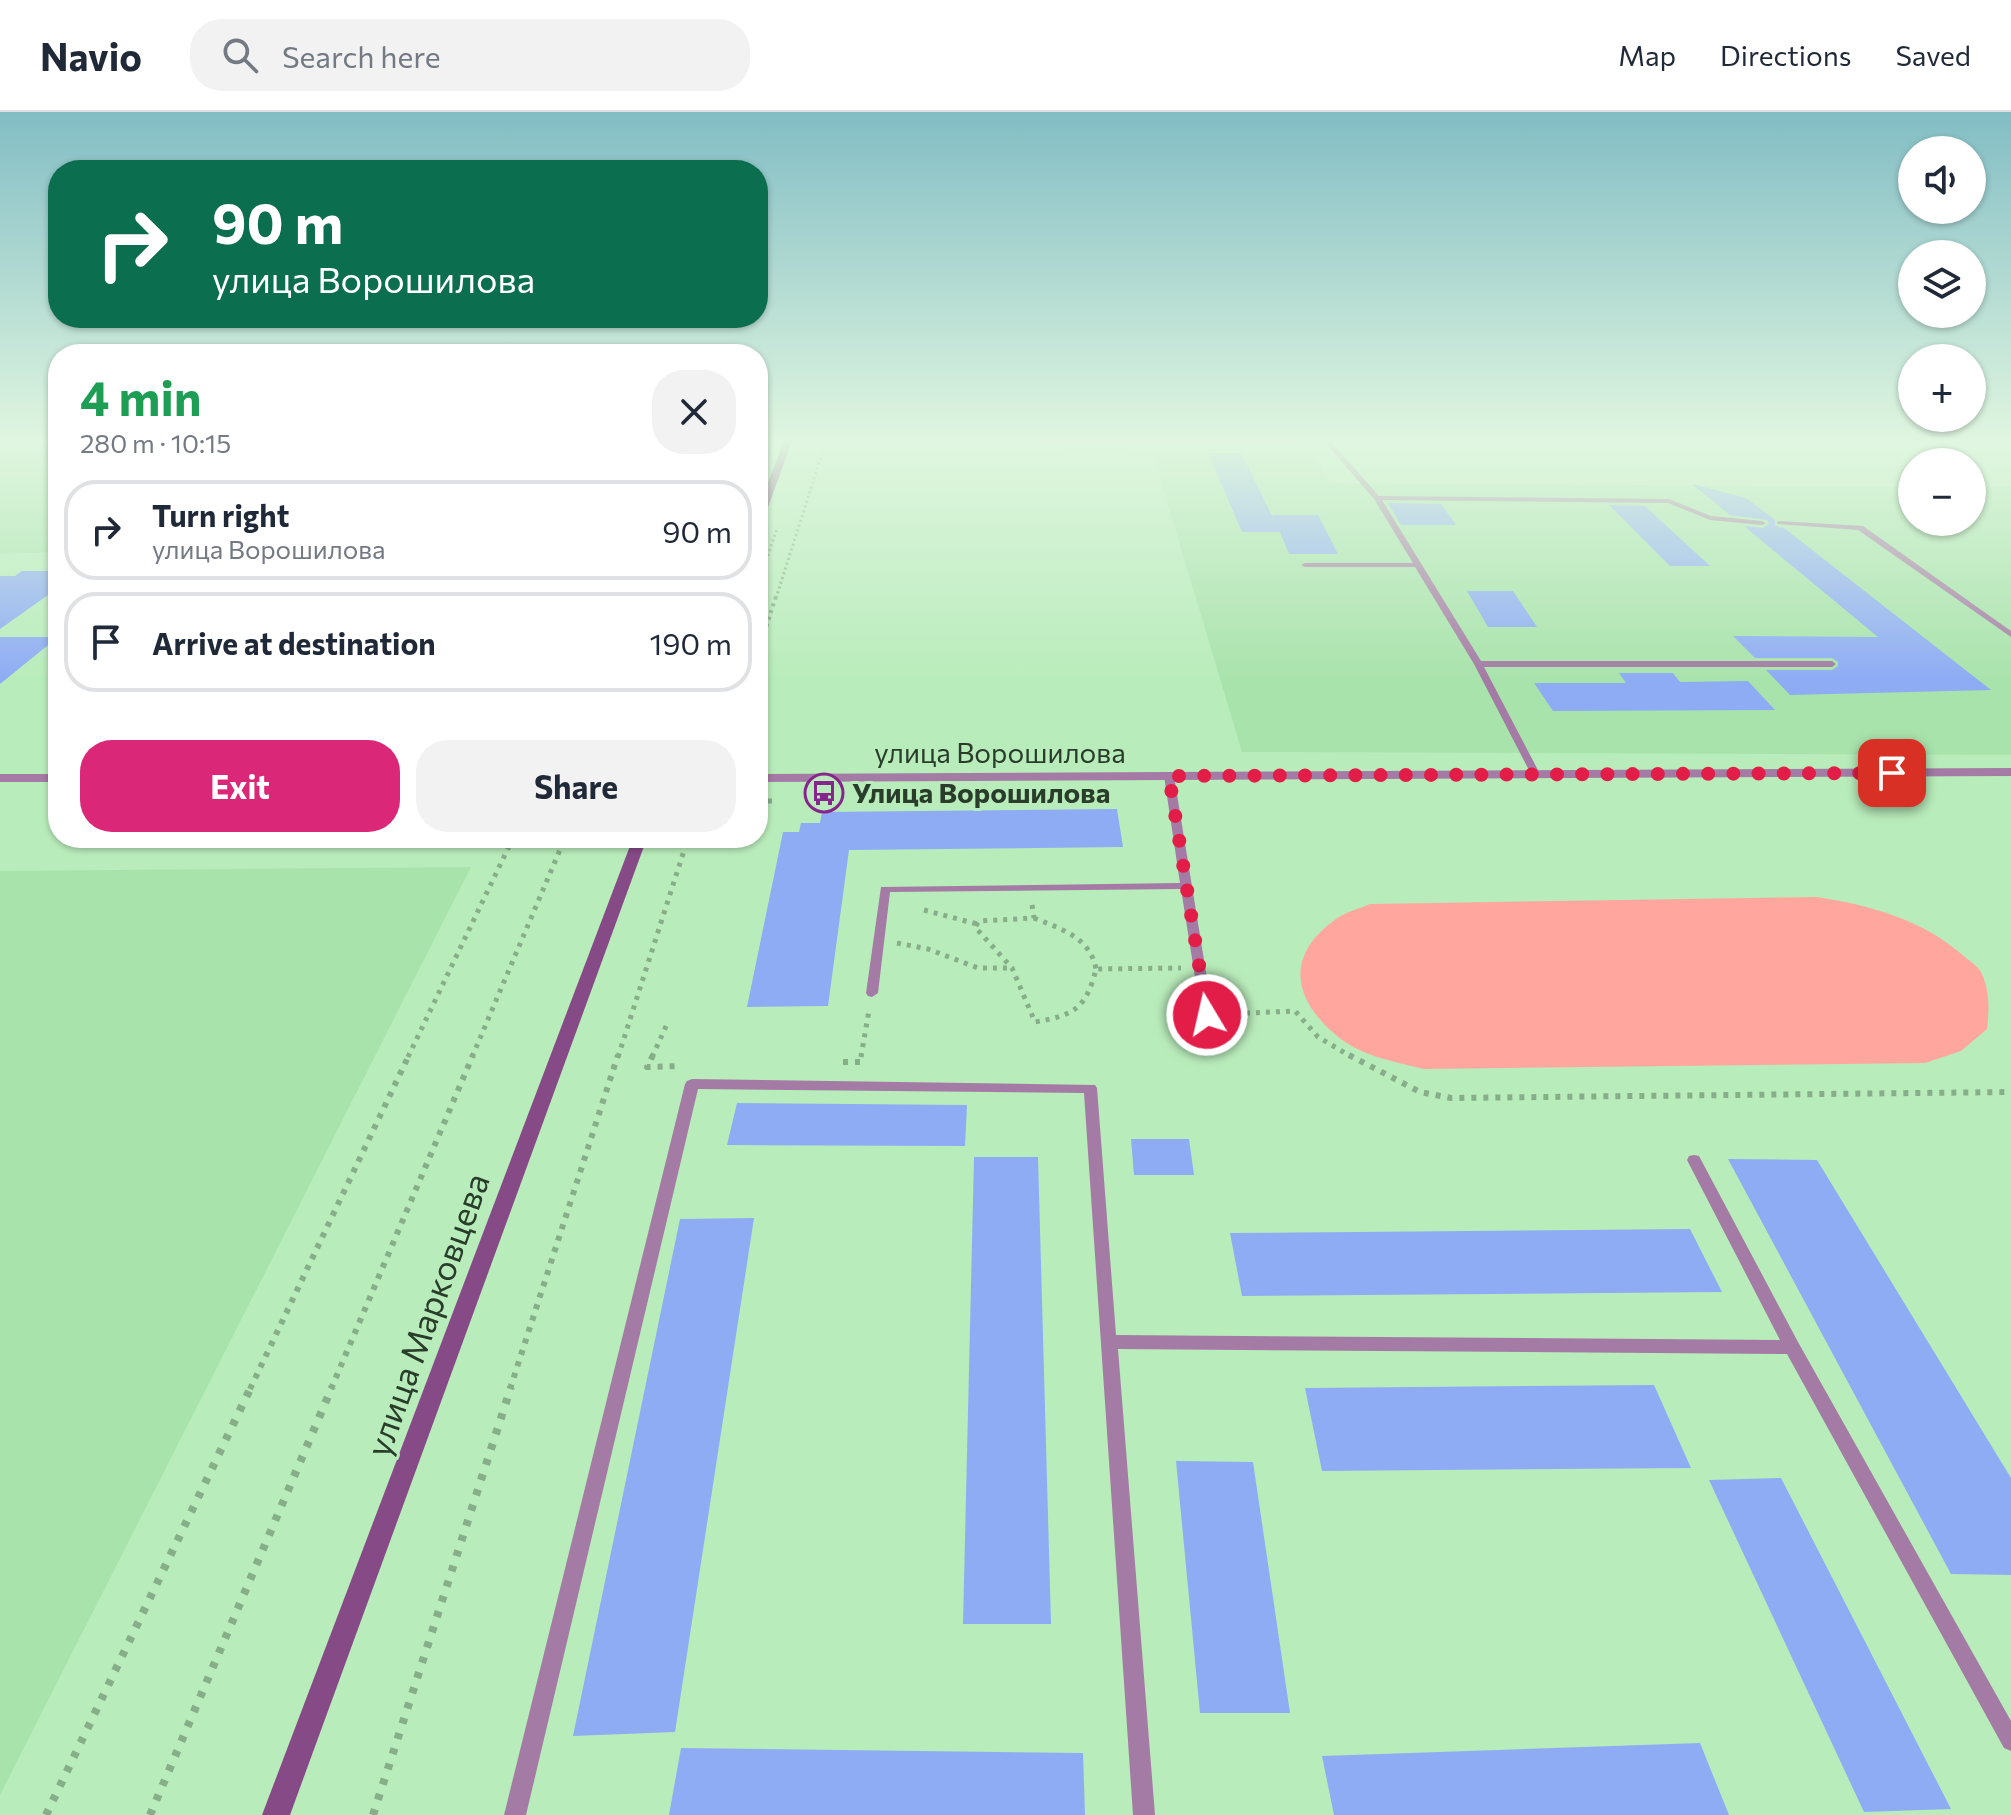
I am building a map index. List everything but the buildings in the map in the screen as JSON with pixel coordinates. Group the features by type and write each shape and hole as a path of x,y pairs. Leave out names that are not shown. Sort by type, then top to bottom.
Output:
{"main road":[{"name":"улица Марковцева","path":"276,1815 636,848"}],"street":[{"name":"улица Ворошилова","path":"768,778 2011,772"},
{"path":"0,778 48,778"}],"lane":[{"path":"1391,520 1478,664 1535,774"},
{"path":"1736,520 1762,523"},
{"path":"1779,523 1860,528 2011,635"},
{"path":"1305,565 1419,565"},
{"path":"1478,664 1832,664"},
{"path":"1169,776 1207,1015"},
{"path":"872,993 885,889 1187,886"},
{"path":"515,1815 692,1084 1090,1088 1144,1815"},
{"path":"1694,1160 1792,1347 2011,1741"},
{"path":"1109,1342 1792,1347"}],"path":[{"path":"768,622 801,520"},
{"path":"46,1815 508,848"},
{"path":"150,1815 561,848"},
{"path":"373,1815 685,848"},
{"path":"1030,888 1034,918"},
{"path":"882,907 927,910 977,924 1034,918 1077,936 1095,956 1096,969 1090,997 1069,1016 1035,1022 1012,968 975,927 977,924"},
{"path":"878,939 928,949 978,968 1012,968"},
{"path":"1096,969 1199,968"},
{"path":"830,1063 860,1062 872,993"},
{"path":"1207,1015 1295,1011 1318,1037 1360,1061 1420,1092 1451,1098 2011,1092"},
{"path":"668,1022 647,1067 693,1066"}],"shaded area":[{"path":"0,520 48,520 48,552 0,554"},
{"path":"1173,520 1898,520 1898,536 1986,536 1986,520 2011,520 2011,755 1242,752"},
{"path":"471,867 0,1795 0,871"},
{"path":"1817,897 1896,916 1949,944 1982,974 1988,1001 1987,1029 1961,1051 1925,1063 1424,1069 1379,1057 1346,1043 1322,1022 1311,1007 1300,977 1308,947 1320,933 1348,912 1370,904"}],"place":[{"name":"Улица Ворошилова","path":"824,793"}],"route":[{"path":"1207,1015 1169,776 1892,773"}]}
